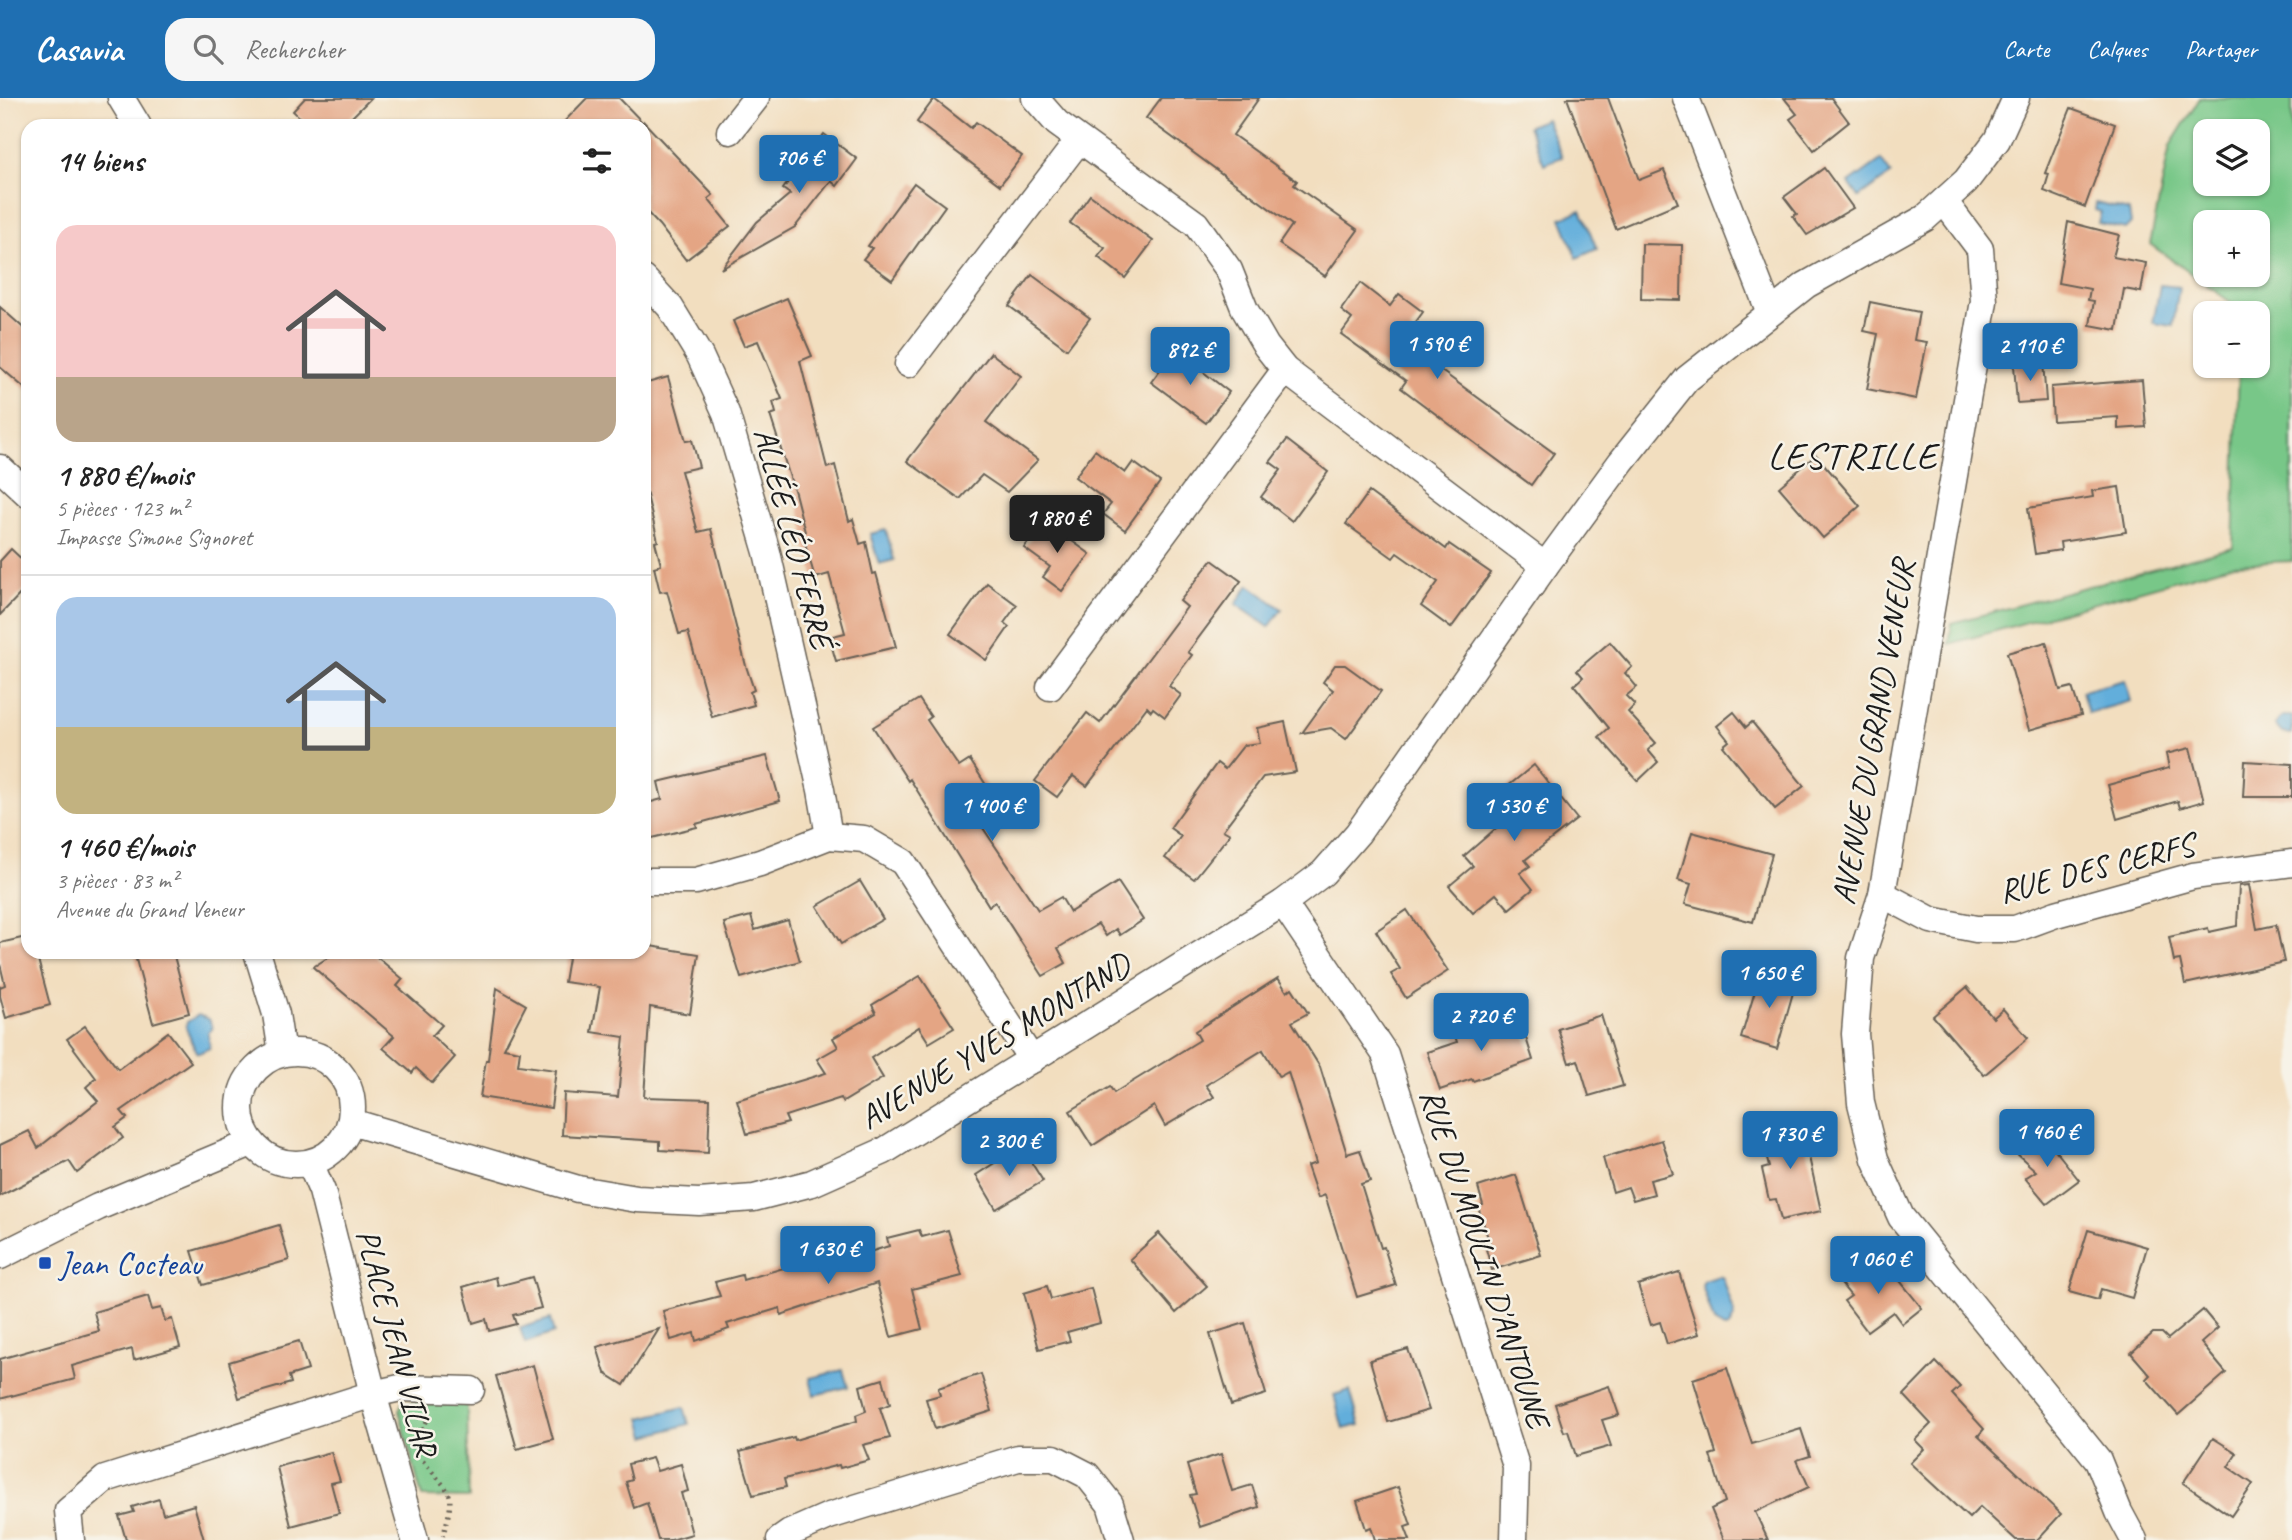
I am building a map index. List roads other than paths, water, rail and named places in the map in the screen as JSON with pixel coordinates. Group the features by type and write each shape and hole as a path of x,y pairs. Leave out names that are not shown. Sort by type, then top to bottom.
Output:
{"street":[{"path":"121,98 134,119"},
{"path":"730,131 756,98"},
{"path":"1035,98 1056,123 1196,224 1229,270 1245,310 1266,346 1285,370 1545,566"},
{"path":"1686,98 1770,313"},
{"name":"AVENUE YVES MONTAND","path":"351,1122 578,1189 650,1200 699,1202 754,1198 812,1183 884,1151 1032,1060 1283,903 1323,873 1358,834 1545,566 1621,462 1687,379 1806,285 1925,218 1966,181 1997,140 2016,98"},
{"path":"908,364 1079,140"},
{"name":"AVENUE DU GRAND VENEUR","path":"1944,201 1980,249 1984,301 1882,894 1861,958 1855,1034 1861,1103 1875,1159 1901,1217 2098,1460 2119,1512 2134,1540"},
{"name":"ALLÉE LÉO FERRÉ","path":"651,287 676,316 700,356 726,413 767,552 829,836"},
{"path":"1050,687 1285,370"},
{"path":"0,468 21,488"},
{"path":"651,881 696,881 760,863 829,836 864,839 903,862 1032,1060"},
{"name":"RUE DES CERFS","path":"1882,894 1931,920 1976,929 2015,929 2056,914 2193,876 2292,863"},
{"name":"RUE DU MOULIN D'ANTOUNE","path":"1283,903 1385,1054 1516,1466 1514,1540"},
{"path":"259,959 275,1014 282,1053"},
{"path":"301,1051 320,1056 336,1068 347,1084 352,1103 351,1122 336,1148 324,1157 310,1163 294,1165 278,1162 262,1154 251,1143 242,1126 239,1108 242,1090 251,1073 265,1061 282,1053 301,1051"},
{"path":"0,1256 105,1204 251,1143"},
{"name":"PLACE JEAN VILAR","path":"310,1163 322,1191 373,1394 415,1540"},
{"path":"71,1540 68,1511 105,1479 373,1394 400,1388 471,1390"},
{"path":"780,1540 829,1516 1018,1458 1054,1458 1087,1475 1110,1504 1121,1540"}],"water":[{"path":"1546,119 1562,157 1544,164 1528,126"},
{"path":"1881,160 1891,174 1859,197 1849,183"},
{"path":"2096,203 2129,211 2131,223 2125,229 2098,223 2101,212 2095,210"},
{"path":"1581,210 1597,249 1577,258 1561,218"},
{"path":"2160,285 2179,287 2173,326 2153,323"},
{"path":"886,530 894,560 879,564 870,534"},
{"path":"1249,585 1282,609 1269,627 1236,604"},
{"path":"2125,680 2131,701 2088,713 2082,691"},
{"path":"2282,716 2292,716 2292,734 2282,733 2275,725"},
{"path":"198,1015 209,1019 213,1028 208,1033 210,1048 199,1053 196,1052 186,1028 187,1022"},
{"path":"1719,1276 1723,1278 1735,1315 1729,1327 1724,1328 1714,1322 1702,1285 1704,1281"},
{"path":"550,1319 554,1333 525,1343 520,1328"},
{"path":"843,1370 848,1387 814,1395 810,1378"},
{"path":"1350,1390 1360,1425 1343,1429 1334,1395"},
{"path":"684,1407 689,1424 646,1436 641,1418"}],"place":[{"name":"Jean Cocteau","path":"45,1263"}],"district":[{"name":"LESTRILLE","path":"1853,455"}]}
